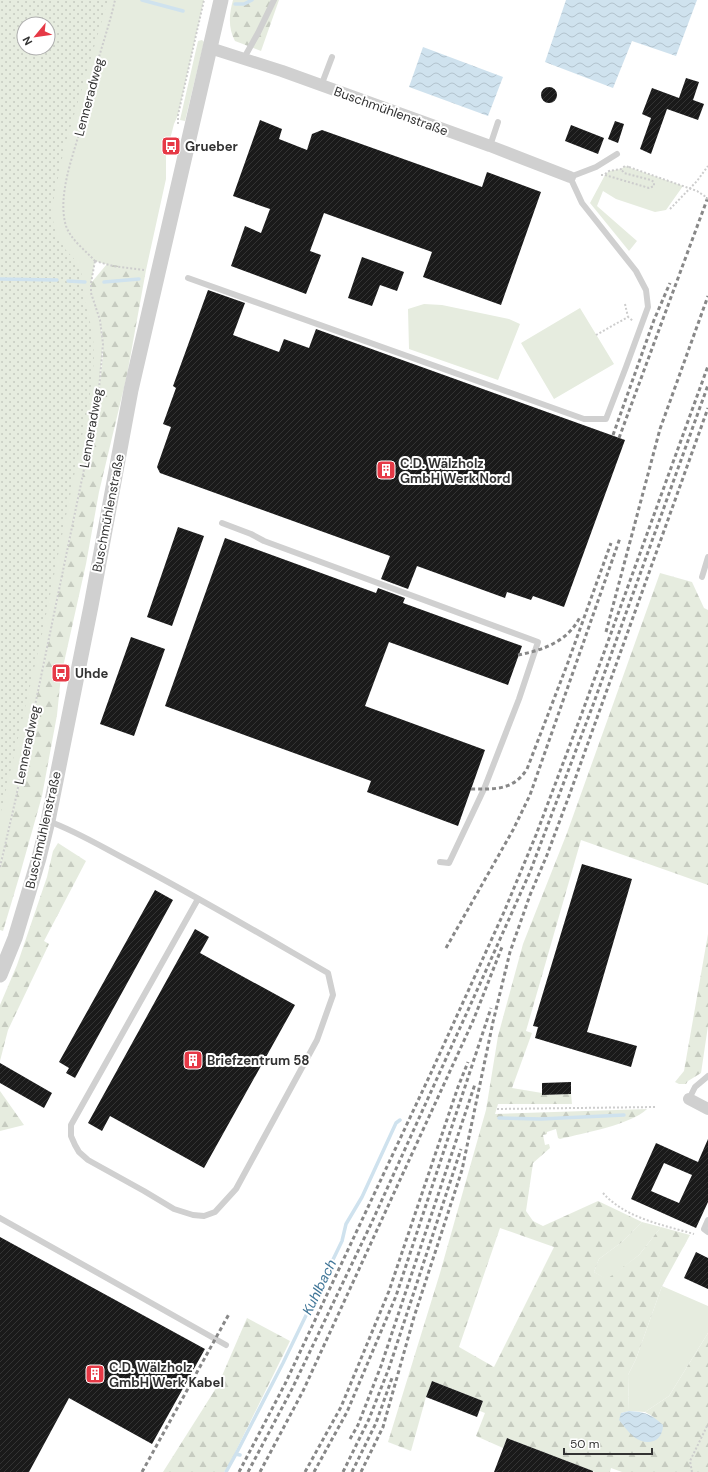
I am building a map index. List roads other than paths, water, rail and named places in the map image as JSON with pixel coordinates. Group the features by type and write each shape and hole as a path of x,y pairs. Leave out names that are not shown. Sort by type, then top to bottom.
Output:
{"street":[{"name":"Buschmühlenstraße","path":"0,975 15,938 39,858 48,821 91,606 131,390 221,0"},
{"name":"Buschmühlenstraße","path":"210,48 244,58 490,146 570,177"},
{"path":"689,1099 708,1109"}],"lane":[{"path":"244,58 258,34 274,0"},
{"path":"321,86 332,57"},
{"path":"490,146 498,122"},
{"path":"188,278 584,419 606,419 648,307 646,290 636,271 582,203 570,177 596,167 617,154"},
{"path":"222,523 251,534 264,541 538,642 519,699 484,789 449,863 440,862"},
{"path":"702,577 708,557"},
{"path":"48,821 67,827 198,899 328,973 333,995 316,1040 236,1189 215,1212 204,1216 193,1215 174,1209 144,1190 88,1160 79,1152 71,1136 71,1125 198,899"},
{"path":"689,1099 696,1087 708,1076"},
{"path":"0,1218 226,1345"},
{"path":"708,1220 704,1230 708,1232"}],"water":[{"path":"566,0 697,0 676,56 632,41 613,88 545,62"},
{"path":"423,47 503,77 488,116 409,87"},
{"path":"629,1411 648,1414 663,1425 662,1431 657,1439 644,1442 634,1437 628,1431 619,1420 621,1413"}],"waterway":[{"path":"142,0 183,11"},
{"path":"235,4 244,4 252,0"},
{"path":"0,279 57,280"},
{"path":"104,282 139,279"},
{"path":"68,281 85,282"},
{"name":"Kuhlbach","path":"499,1118 541,1119 624,1115"},
{"name":"Kuhlbach","path":"236,1454 283,1363 342,1241 346,1224 362,1197 396,1123 400,1120"},
{"path":"226,1472 236,1454 240,1455"}],"railway":[{"path":"619,438 708,197"},
{"path":"613,435 654,320 670,283"},
{"path":"606,632 660,429 708,296"},
{"path":"239,1472 285,1384 430,1075 504,912 536,835 582,713 708,366"},
{"path":"248,1472 292,1389 371,1224 530,872 593,705 708,385"},
{"path":"361,1472 383,1427 414,1317 462,1170 493,1022 510,952 530,895 569,796 708,408"},
{"path":"446,948 513,830 530,795 620,538"},
{"path":"471,789 487,789 509,785 522,776 527,769 567,665 611,543"},
{"path":"518,655 537,650 554,643 569,632 580,617"},
{"path":"260,1472 303,1391 473,1021 502,947"},
{"path":"314,1472 347,1412 396,1296 491,1008"},
{"path":"305,1472 341,1407 389,1291 458,1087 468,1062"},
{"path":"350,1439 358,1425 381,1366 475,1084"},
{"path":"343,1472 369,1419 389,1368 461,1149"},
{"path":"142,1472 229,1314"},
{"path":"352,1472 376,1423 392,1378"}],"place":[{"name":"Grueber","path":"171,146"},
{"name":"C.D. Wälzholz GmbH Werk Nord","path":"386,470"},
{"name":"Uhde","path":"61,673"},
{"name":"Briefzentrum 58","path":"193,1060"},
{"name":"C.D. Wälzholz GmbH Werk Kabel","path":"95,1374"}]}
